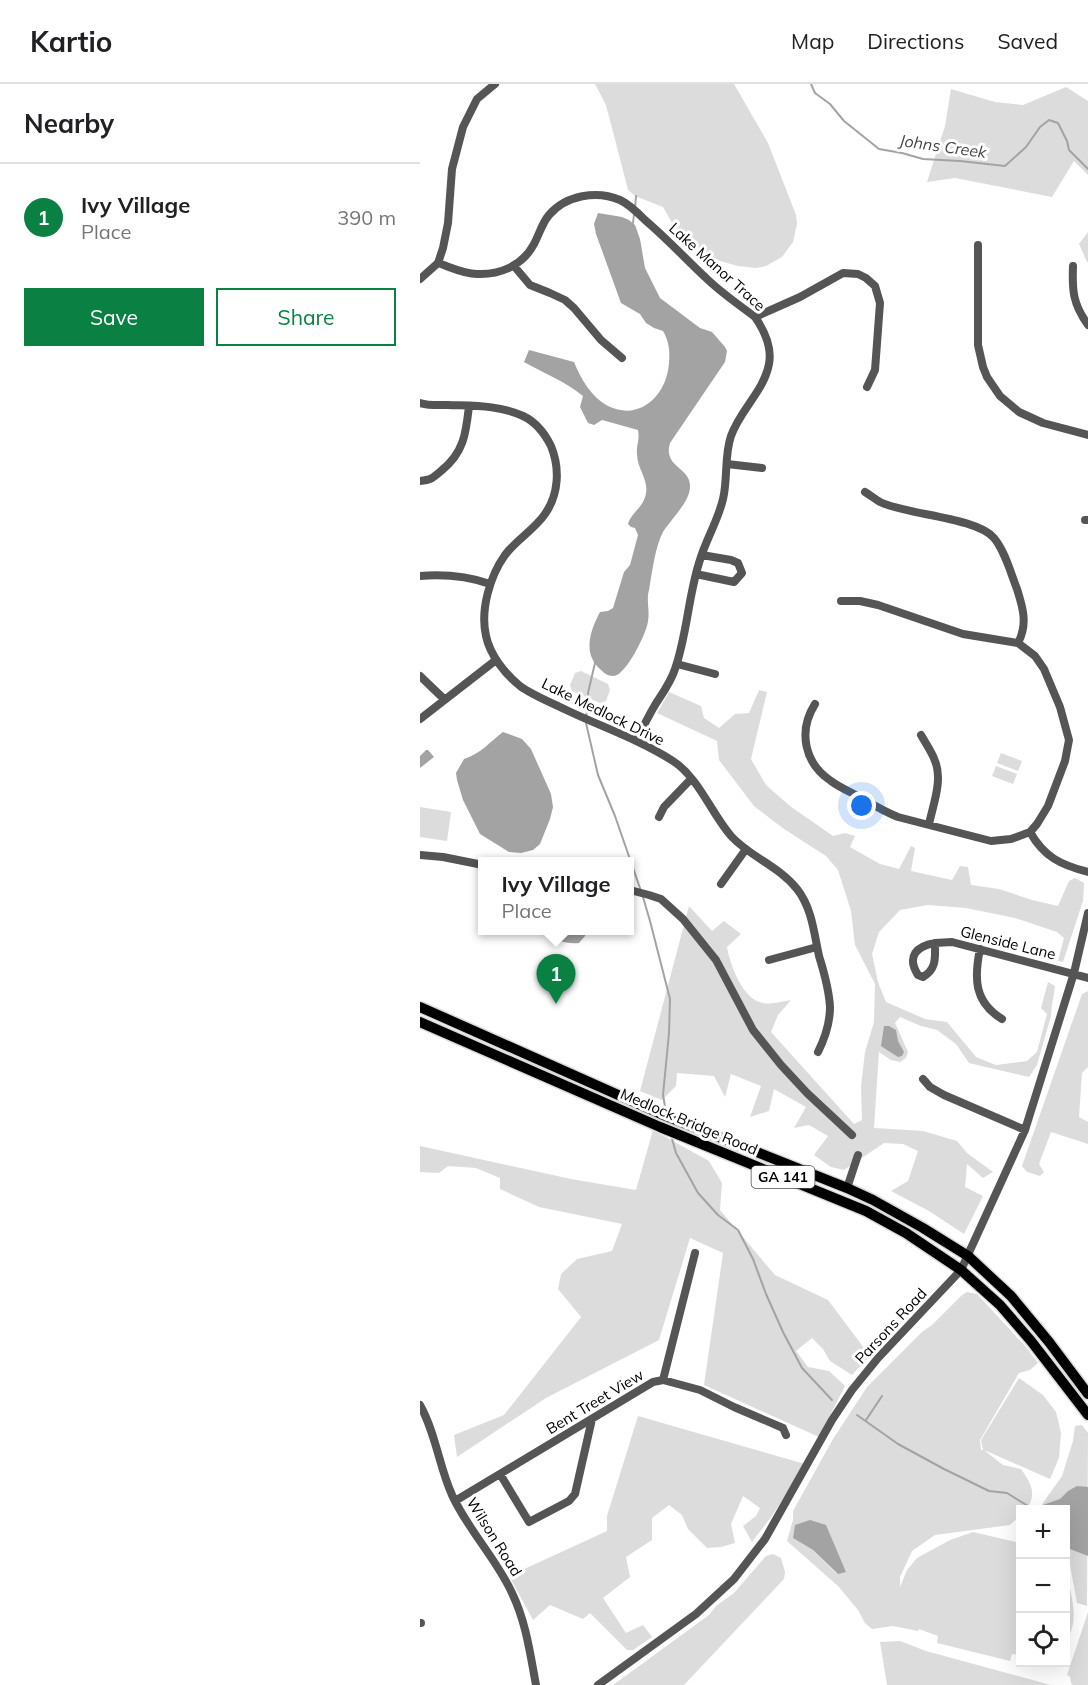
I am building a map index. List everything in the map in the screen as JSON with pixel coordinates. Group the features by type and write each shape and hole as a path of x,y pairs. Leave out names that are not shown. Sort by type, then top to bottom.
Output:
{"highway":[{"name":"Medlock Bridge Road","path":"420,1007 661,1114 847,1188 923,1228 968,1256 1011,1296 1088,1394"},
{"name":"Medlock Bridge Road","path":"420,1022 660,1127 866,1211 906,1233 961,1270 1000,1305 1088,1415"}],"street":[{"path":"420,279 438,263 443,248 448,223 452,169 463,127 477,99 495,84"},
{"name":"Lake Manor Trace","path":"514,266 528,254 548,216 556,208 571,199 588,195 606,195 623,201 672,244 706,279 755,317 765,336 770,361 765,379 731,436 723,500 696,574 674,674 636,741"},
{"path":"978,245 978,345 987,377 1001,397 1019,412 1043,423 1088,435"},
{"path":"438,263 476,274 491,273 514,266 530,285 564,300 574,308 601,340 622,358"},
{"path":"1074,266 1072,288 1076,306 1088,325"},
{"path":"755,317 800,297 843,273 858,274 866,278 874,286 880,303 875,370 867,387"},
{"name":"Lake Medlock Drive","path":"420,403 493,407 525,417 544,433 557,466 553,496 545,514 516,541 505,555 490,584 485,612 486,638 496,660 521,686 586,720 636,741 685,770 729,834 784,876 797,889 806,903 828,991 830,1008 826,1036 818,1052"},
{"path":"420,481 430,480 451,463 463,444 469,405"},
{"path":"727,464 762,468"},
{"path":"864,492 881,502 973,526 994,538 1007,564 1022,604 1025,619 1022,636 1018,643"},
{"path":"696,574 734,582 742,573 738,563 702,555"},
{"path":"420,576 450,575 490,584"},
{"path":"815,704 807,719 805,737 809,755 819,771 831,781 883,811 898,817 991,841 1011,839 1030,832 1048,806 1065,761 1069,740 1060,707 1044,669 1035,656 1018,643 963,634 869,603 840,601"},
{"path":"420,719 496,660"},
{"path":"677,664 714,674"},
{"path":"420,676 444,699"},
{"path":"921,735 936,762 938,773 929,824"},
{"path":"659,818 664,807 691,779"},
{"path":"1030,832 1038,847 1049,856 1069,867 1088,872"},
{"path":"721,884 746,849"},
{"path":"420,855 478,864"},
{"path":"634,891 661,899 683,919 716,960 760,1039 807,1093 852,1135"},
{"name":"Parsons Road","path":"598,1685 696,1614 734,1579 765,1539 832,1420 855,1385 961,1270 1025,1130 1074,973 1088,913"},
{"name":"Glenside Lane","path":"935,943 952,942 1088,978"},
{"path":"769,960 818,947"},
{"path":"980,949 976,980 980,994 992,1014 1002,1019"},
{"path":"923,1079 930,1087 945,1095 1025,1130"},
{"path":"847,1188 858,1155"},
{"path":"663,1380 695,1253"},
{"name":"Bent Treet View","path":"455,1501 653,1382 663,1380 700,1390 783,1428 786,1435"},
{"name":"Wilson Road","path":"420,1405 434,1436 451,1493 512,1592 525,1625 537,1685"},
{"path":"500,1474 529,1522 569,1501 575,1494 592,1419"}],"shaded area":[{"path":"595,84 734,84 768,143 796,215 797,224 793,242 782,257 766,266 756,268 720,261 703,253 688,242 675,228 663,207 635,196 628,190 606,105"},
{"path":"1066,87 1088,101 1088,175 1074,161 1052,197 955,178 927,182 945,126 951,89 995,102 1023,105"},
{"path":"598,213 622,217 635,225 645,268 660,298 700,328 712,332 727,351 725,362 670,443 670,457 689,479 689,491 684,503 663,532 658,545 648,594 649,613 644,635 623,670 613,676 605,673 595,664 591,657 590,642 593,627 600,612 613,608 624,572 630,565 638,535 635,528 628,524 646,493 638,460 638,430 602,420 594,425 588,423 580,407 583,396 524,362 529,350 574,362 583,381 596,398 620,410 641,408 658,394 663,385 669,363 667,339 663,331 646,323 640,314 621,303 596,234 594,224"},
{"path":"1088,232 1088,262 1087,262 1079,244"},
{"path":"581,671 608,684 610,690 606,701 600,703 572,691 570,685 575,673"},
{"path":"759,690 767,692 751,759 766,785 790,806 833,836 845,833 855,836 850,847 880,864 899,869 911,846 915,848 911,871 952,880 960,866 968,867 971,885 999,889 1058,906 1069,881 1075,878 1084,883 1083,901 1063,962 1058,961 1064,938 1057,932 1015,918 966,908 928,905 900,910 879,932 872,954 878,982 886,1002 925,1019 947,1022 976,1057 996,1065 1027,1061 1037,1052 1047,1014 1041,1008 1048,982 1055,986 1051,1016 1037,1065 1029,1077 969,1063 956,1044 937,1030 900,1017 895,1023 908,1052 906,1058 900,1062 891,1060 879,1052 874,1128 923,1131 957,1141 967,1153 993,1172 983,1178 967,1164 965,1187 983,1196 964,1234 929,1211 891,1191 908,1181 918,1151 903,1144 884,1143 844,1170 831,1167 814,1155 828,1136 809,1125 794,1128 806,1107 774,1089 769,1111 750,1117 761,1086 731,1074 725,1097 714,1076 677,1073 676,1086 662,1100 640,1091 689,906 712,931 724,921 741,934 727,947 734,972 749,996 763,1003 791,1000 778,1015 771,1032 854,1124 862,1120 861,1086 865,1052 874,1022 875,984 855,945 851,911 838,870 826,856 754,806 719,760 717,741 657,713 669,692 701,706 704,718 719,728 735,714 749,713"},
{"path":"503,732 522,739 531,749 551,794 553,807 540,844 533,850 521,853 509,852 480,834 463,800 457,780 456,773 464,759 480,751"},
{"path":"426,750 434,757 420,768 420,756"},
{"path":"1001,753 1022,761 1018,771 997,763"},
{"path":"996,766 1017,774 1013,784 992,776"},
{"path":"420,807 451,812 447,841 420,837"},
{"path":"548,935 585,935 579,943 557,940"},
{"path":"1088,991 1088,1067 1082,1073 1079,1117 1088,1122 1088,1144 1051,1132 1039,1164 1044,1172 1040,1176 1027,1172 1022,1166 1082,994"},
{"path":"884,1026 896,1030 898,1041 904,1052 902,1056 898,1057 881,1046"},
{"path":"653,1130 709,1161 722,1183 720,1210 775,1275 828,1300 870,1356 852,1375 830,1361 823,1349 812,1338 796,1351 808,1367 829,1371 845,1386 819,1437 704,1385 723,1253 690,1238 659,1340 546,1398 457,1457 454,1435 504,1415 581,1317 558,1289 561,1274 577,1259 612,1251 622,1224 539,1207 500,1189 500,1178 476,1168 448,1166 439,1173 420,1172 420,1146 571,1179 636,1190"},
{"path":"967,1292 977,1294 1038,1363 1030,1370 1019,1373 980,1440 981,1450 983,1450 981,1440 1019,1378 1043,1395 1056,1412 1061,1433 1059,1458 1050,1479 984,1450 1003,1465 1021,1469 1032,1488 1029,1505 1016,1505 1016,1520 1010,1525 935,1535 912,1551 900,1577 900,1587 907,1570 917,1558 950,1540 973,1532 1016,1542 1016,1654 1012,1654 1010,1661 937,1643 938,1636 919,1629 918,1631 893,1626 872,1629 838,1586 787,1541 793,1511 833,1439 867,1387 922,1332 962,1295","holes":["826,1525 837,1574 813,1550 793,1538"]},
{"path":"638,1416 805,1464 772,1516 752,1542 743,1526 756,1516 760,1508 743,1496 731,1524 735,1543 721,1547 707,1548 688,1529 682,1515 669,1505 652,1518 652,1540 626,1557 630,1577 603,1598 626,1633 643,1625 652,1637 633,1650 627,1650 590,1613 583,1619 550,1605 533,1620 509,1576 607,1531 607,1516"},
{"path":"1082,1425 1088,1433 1087,1606 1077,1603 1070,1565 1070,1505 1042,1505 1062,1476 1073,1441 1075,1426"},
{"path":"1077,1486 1088,1487 1088,1556 1070,1549 1070,1505 1043,1505 1060,1499"},
{"path":"810,1520 826,1525 846,1572 838,1574 813,1550 793,1538 795,1525"},
{"path":"773,1554 781,1558 785,1572 784,1579 684,1685 613,1685 709,1615 716,1606 734,1593 766,1556"},
{"path":"1070,1588 1074,1615 1070,1632"},
{"path":"1088,1612 1088,1685 1071,1683 1067,1675"},
{"path":"900,1641 926,1651 1051,1685 887,1685 880,1642"}],"waterway":[{"name":"Johns Creek","path":"811,84 815,93 830,104 844,121 879,149 923,159 1005,166 1026,147 1040,127 1049,120 1058,123 1069,150 1088,169"},
{"path":"635,209 636,196"},
{"path":"633,223 634,214"},
{"path":"595,663 588,693 586,723 598,775 629,857"},
{"path":"634,871 641,891"},
{"path":"643,897 670,999 663,1095 666,1112"},
{"path":"671,1135 676,1153 698,1193 718,1215 738,1230 753,1259 783,1332 802,1368 832,1400"},
{"path":"866,1420 882,1396"},
{"path":"857,1415 898,1444 944,1469 989,1491 1007,1493 1026,1505"}],"place":[{"name":"Ivy Village","path":"556,1004"}]}
